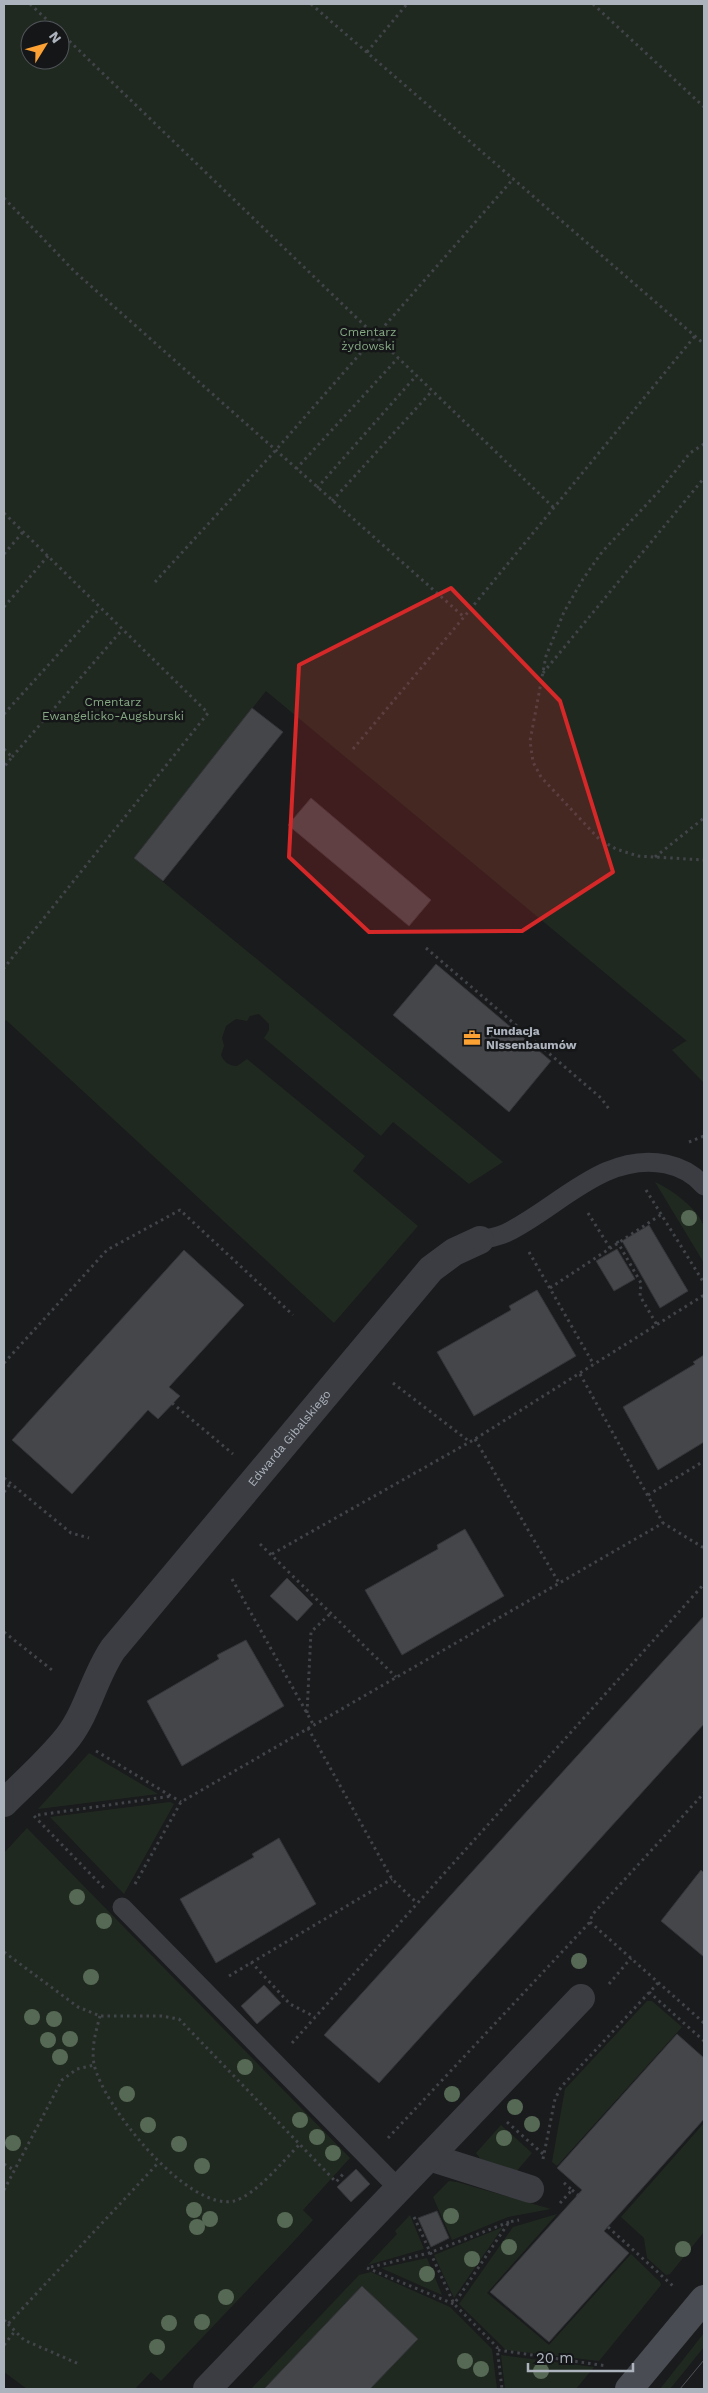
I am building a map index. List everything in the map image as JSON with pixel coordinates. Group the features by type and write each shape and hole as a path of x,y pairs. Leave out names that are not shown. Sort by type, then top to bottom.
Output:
{"main road":[{"path":"629,2389 704,2299"}],"street":[{"name":"Edwarda Gibalskiego","path":"4,1803 68,1737 84,1710 101,1666 113,1649 431,1269 454,1252 480,1240"},
{"path":"207,2389 405,2199 430,2157 581,1998"},
{"path":"430,2157 537,2178"}],"lane":[{"name":"Edwarda Gibalskiego","path":"480,1240 504,1234 522,1225 600,1174 630,1163 649,1160 679,1166 704,1186"},
{"path":"122,1907 367,2155 405,2199"}],"path":[{"path":"30,4 47,20"},
{"path":"311,4 704,344"},
{"path":"367,52 407,4"},
{"path":"593,4 704,107"},
{"path":"70,42 554,508"},
{"path":"155,582 275,451 514,178"},
{"path":"4,198 75,272 464,617"},
{"path":"353,749 695,336"},
{"path":"296,469 398,358"},
{"path":"317,488 416,376"},
{"path":"332,501 432,391"},
{"path":"704,444 690,454 661,489 602,552 588,572 554,632 542,673 530,741 532,762 541,777 599,839 616,849 630,854 704,860"},
{"path":"542,673 704,478"},
{"path":"4,513 208,713 4,968"},
{"path":"4,554 23,532"},
{"path":"4,607 48,556"},
{"path":"4,714 100,608"},
{"path":"4,767 122,630"},
{"path":"4,749 12,757"},
{"path":"655,857 704,818"},
{"path":"426,948 601,1098 609,1109"},
{"path":"643,1185 704,1282"},
{"path":"585,1208 610,1248"},
{"path":"4,1363 107,1250 180,1210 293,1315"},
{"path":"550,1288 662,1214"},
{"path":"617,1242 641,1283 640,1296 657,1325"},
{"path":"526,1247 594,1365"},
{"path":"272,1554 470,1442 704,1295"},
{"path":"580,1374 663,1522 704,1548"},
{"path":"393,1383 470,1442"},
{"path":"172,1403 259,1476"},
{"path":"475,1439 559,1582"},
{"path":"648,1496 704,1461"},
{"path":"4,1478 71,1533 89,1538"},
{"path":"4,1492 10,1484"},
{"path":"31,1812 122,1907 181,1802 663,1522"},
{"path":"260,1544 396,1677"},
{"path":"232,1579 313,1725"},
{"path":"274,2062 704,1584"},
{"path":"307,1714 312,1632 331,1613"},
{"path":"4,1632 52,1670"},
{"path":"308,1728 392,1879 418,1902"},
{"path":"89,1747 181,1802"},
{"path":"4,1952 78,2007 100,2016 161,2016 179,2019 336,2182 355,2160 376,2150 590,1922 592,1915 704,1793"},
{"path":"34,1816 172,1796"},
{"path":"204,1990 392,1879"},
{"path":"590,1922 704,2022"},
{"path":"251,1962 290,2004 314,2017"},
{"path":"537,2178 544,2155 555,2099 561,2088 658,1982"},
{"path":"649,1992 704,2041"},
{"path":"100,2016 94,2038 94,2064 105,2090 126,2125 159,2162 192,2190 213,2201 234,2201 252,2191 300,2144"},
{"path":"4,2190 62,2080 77,2069 94,2064"},
{"path":"500,2115 544,2155"},
{"path":"8,2324 159,2162"},
{"path":"4,2164 14,2170"},
{"path":"556,2180 563,2181 578,2195"},
{"path":"559,2204 572,2190"},
{"path":"405,2199 454,2304 498,2347 502,2389"},
{"path":"363,2268 370,2268 430,2253 509,2222 528,2218"},
{"path":"454,2304 509,2222"},
{"path":"608,2226 673,2286"},
{"path":"370,2268 454,2304"},
{"path":"4,2320 24,2340 79,2364"},
{"path":"4,2345 15,2331"},
{"path":"498,2350 608,2366"}],"highlighted area":[{"path":"451,588 560,701 613,872 522,931 369,932 289,857 299,665"}],"green space":[{"name":"Cmentarz żydowski","path":"4,4 704,4 704,1083 672,1050 686,1041 688,1042 266,691 134,858 503,1162 469,1184 393,1122 381,1136 264,1038 269,1030 269,1024 259,1014 250,1016 247,1021 236,1019 226,1026 222,1038 224,1046 221,1055 225,1062 237,1066 247,1059 365,1156 353,1171 418,1226 334,1323 6,1020 4,1022"},
{"path":"655,1182 684,1200 701,1220 705,1235 704,1263"},
{"path":"89,1753 158,1794 38,1809"},
{"path":"170,1802 174,1804 124,1894 50,1817"},
{"path":"27,1828 350,2158 303,2210 313,2220 295,2240 161,2381 151,2372 135,2389 27,2389 4,2372 4,1853"},
{"path":"647,2001 652,2001 682,2027 557,2166 552,2162 565,2089"},
{"path":"704,2123 704,2232 670,2274 666,2275 647,2258 644,2238 621,2217"},
{"path":"501,2125 532,2153 516,2172 481,2160 476,2153"},
{"path":"449,2181 551,2209 508,2217 452,2240 433,2197"},
{"path":"557,2214 487,2293 549,2345 631,2254 661,2285 599,2361 506,2350 459,2304 513,2227"},
{"path":"410,2215 424,2249 368,2265 397,2234 395,2231"},
{"path":"503,2227 454,2298 434,2255"},
{"path":"427,2258 442,2295 381,2268"},
{"path":"371,2272 450,2307 492,2349 497,2389 370,2389 418,2339 362,2286 264,2389 251,2389 359,2275"},
{"path":"704,2333 704,2347 670,2389 660,2389"},
{"path":"501,2355 594,2367 576,2389 505,2389"}],"building":[{"path":"252,708 283,732 163,881 134,858"},
{"path":"311,798 431,900 409,926 288,825"},
{"name":"Fundacja Nissenbaumów","path":"436,964 551,1061 509,1112 393,1015"},
{"path":"649,1225 688,1291 660,1308 622,1241"},
{"path":"617,1249 635,1279 614,1291 596,1261"},
{"path":"184,1250 244,1305 169,1387 180,1396 158,1419 148,1410 72,1494 12,1440"},
{"path":"537,1290 576,1356 474,1416 437,1352 511,1310 509,1306"},
{"path":"704,1355 704,1442 658,1470 623,1407 695,1364 693,1362"},
{"path":"465,1529 504,1596 402,1655 365,1590 438,1549 437,1545"},
{"path":"287,1578 313,1604 297,1621 270,1596"},
{"path":"704,1616 704,1724 379,2083 324,2035"},
{"path":"246,1640 284,1706 182,1766 147,1701 219,1659 217,1655"},
{"path":"279,1838 316,1904 216,1963 180,1899 254,1857 252,1854"},
{"path":"701,1870 704,1873 704,1957 661,1921"},
{"path":"264,1985 281,2003 257,2024 241,2006"},
{"path":"677,2034 704,2058 704,2119 604,2231 629,2253 549,2342 490,2292 582,2190 557,2168"},
{"path":"356,2169 370,2184 351,2202 337,2187"},
{"path":"437,2211 449,2238 431,2247 418,2218"},
{"path":"362,2286 418,2339 370,2389 264,2389"}],"tram line":[{"path":"680,2389 704,2360"}],"place":[{"name":"Fundacja Nissenbaumów","path":"472,1038"}],"park label":[{"name":"Cmentarz Ewangelicko-Augsburski","path":"113,709"}]}
